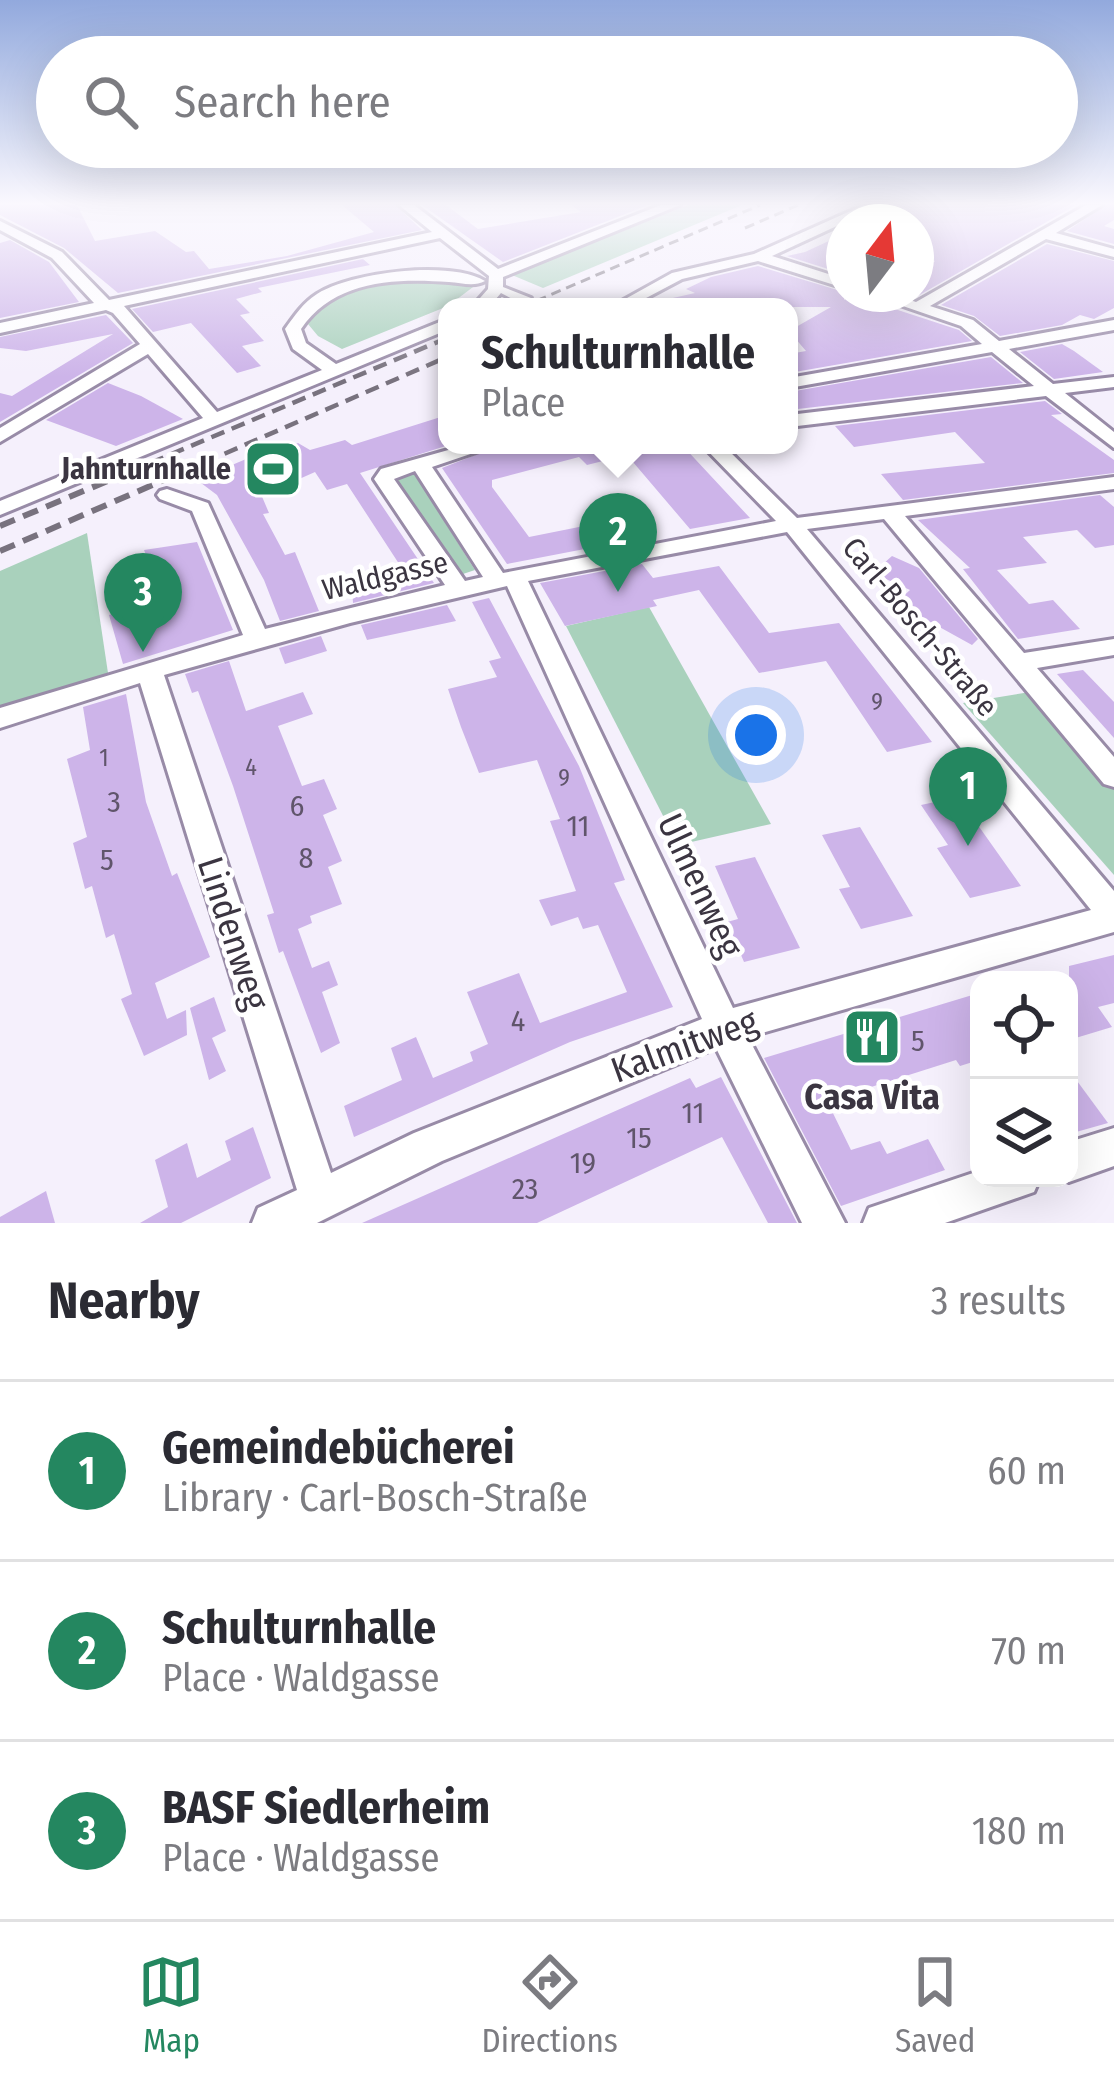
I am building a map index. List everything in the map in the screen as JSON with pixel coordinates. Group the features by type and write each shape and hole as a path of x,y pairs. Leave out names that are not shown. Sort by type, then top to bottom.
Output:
{"street":[{"path":"64,262 149,346 215,421"},
{"path":"0,328 315,262"},
{"path":"479,262 496,275"},
{"path":"496,275 529,262"},
{"path":"635,298 677,276 737,262"},
{"path":"775,262 826,278"},
{"path":"934,298 995,262"},
{"path":"488,298 496,290 496,275"},
{"path":"335,371 299,345 293,329 317,302 387,279 478,281"},
{"path":"507,291 520,298"},
{"path":"933,312 967,323 1114,442"},
{"path":"798,381 1114,325"},
{"path":"0,509 438,328"},
{"path":"0,436 149,346"},
{"path":"798,420 1114,382"},
{"path":"454,454 385,476 458,589"},
{"name":"Carl-Bosch-Straße","path":"721,454 793,526 1114,916"},
{"name":"Ulmenweg","path":"420,463 505,578 824,1223"},
{"name":"Waldgasse","path":"0,718 257,639 505,578 793,526 1114,483"},
{"path":"167,495 201,507 257,639"},
{"path":"891,513 1114,776"},
{"path":"1017,663 1114,647"},
{"name":"Lindenweg","path":"149,670 319,1197"},
{"name":"Kalmitweg","path":"277,1222 319,1197 466,1130 724,1028 1114,916"},
{"path":"1078,1159 1114,1147"},
{"path":"884,1223 993,1187"}],"green space":[{"path":"545,262 605,262 543,288 512,275"},
{"path":"385,283 477,284 459,298 438,298 438,310 342,349 318,336 308,324 331,299"},
{"path":"414,473 475,570 463,574 396,478"},
{"path":"87,533 108,673 0,710 0,571"},
{"path":"649,607 771,824 678,845 566,626"},
{"path":"1030,692 1114,784 1114,875 963,703"}],"building":[{"path":"0,262 49,262 79,302 0,318"},
{"path":"81,262 203,262 209,269 267,262 118,293"},
{"path":"349,262 370,265 258,288 262,292 236,299 250,313 240,315 264,341 242,346 261,366 237,373 191,323 153,332 132,309"},
{"path":"934,262 977,262 934,287"},
{"path":"1016,262 1114,262 1114,308 1094,319 1080,315 1062,325 1000,336 974,316 941,305"},
{"path":"758,266 826,287 826,307 798,307 798,298 673,298 695,293 686,289 711,277"},
{"path":"826,310 904,312 959,330 972,341 798,371 798,352 806,351 798,342 798,326"},
{"path":"106,315 133,343 0,422 0,393 12,396 113,334 26,351 0,348 0,337"},
{"path":"1062,344 1103,372 1054,379 1020,352"},
{"path":"991,357 1023,383 798,409 798,390"},
{"path":"108,383 183,419 116,446 46,420"},
{"path":"1045,401 1062,414 1051,415 1114,460 1114,473 903,500 881,474 985,463 955,432 854,447 835,426"},
{"path":"438,418 438,448 360,473 434,583 353,603 352,588 405,573 347,484 327,490 315,472 297,480 283,476 269,456 298,443 310,450 345,440 352,445"},
{"path":"478,454 690,454 750,518 690,529 627,455 587,465 579,457 492,480 492,487 529,537 589,525 583,514 616,508 621,516 632,514 647,537 507,564 442,468"},
{"path":"246,459 269,513 263,514 285,555 295,552 319,611 280,621 264,580 217,495 197,480"},
{"path":"1100,495 1114,507 1114,545 1095,548 1077,530 1023,537 1047,563 997,570 1029,604 1053,600 1080,629 1018,639 963,569 970,568 918,520"},
{"path":"197,542 233,630 123,664 109,615 164,599 144,550"},
{"path":"892,556 919,568 978,639 972,645 896,603 910,590 873,573"},
{"path":"642,564 653,578 719,566 769,633 839,623 932,742 887,752 826,661 759,673 699,590 653,600 657,606 565,626 540,583"},
{"path":"489,598 579,766 625,880 614,883 673,1007 570,1042 354,1137 344,1106 402,1080 391,1048 416,1037 433,1078 473,1061 470,1052 488,1044 467,992 519,973 540,1023 627,992 598,925 583,929 578,917 551,926 539,900 576,891 550,821 560,819 537,760 479,773 461,727 448,689 497,677 489,661 501,658 472,602"},
{"path":"447,605 456,621 367,640 361,625"},
{"path":"321,636 327,651 285,664 279,648"},
{"path":"229,661 246,711 303,692 313,714 278,726 302,786 324,779 337,809 323,815 342,861 328,867 342,904 310,916 312,923 298,929 312,968 329,961 338,985 322,992 340,1043 321,1053 283,951 279,953 267,915 274,913 233,786 198,691 192,693 185,674"},
{"path":"1083,670 1114,702 1114,738 1057,674"},
{"path":"126,694 146,802 172,876 177,873 210,957 155,983 167,1019 186,1010 187,1035 144,1056 121,999 132,994 114,934 106,938 92,886 85,889 73,843 87,837 67,759 90,750 83,707"},
{"path":"958,797 1021,886 970,898 937,848 948,845 921,805"},
{"path":"860,827 913,916 861,929 839,889 850,887 822,835"},
{"path":"755,857 800,948 744,962 727,922 738,919 715,866"},
{"path":"1114,955 1114,1003 1098,1007 1112,1027 1078,1037 1078,971 1069,971 1069,966"},
{"path":"970,996 970,1063 960,1066 956,1060 827,1101 851,1150 880,1141 887,1154 928,1139 945,1170 841,1206 764,1058"},
{"path":"214,997 226,1031 212,1038 226,1071 209,1080 190,1008"},
{"path":"721,1077 797,1223 768,1223 722,1137 537,1223 362,1223 690,1078 696,1088"},
{"path":"1078,1082 1108,1123 1078,1131"},
{"path":"253,1127 271,1178 181,1223 140,1223 168,1207 155,1160 187,1143 197,1178 231,1160 225,1141"},
{"path":"46,1191 55,1223 0,1223 0,1217"}],"railway":[{"path":"543,298 627,262"},
{"path":"110,480 438,342"},
{"path":"164,480 438,361"},
{"path":"0,526 117,477"},
{"path":"0,551 171,477"}],"place":[{"name":"Jahnturnhalle","path":"273,469"},
{"name":"Schulturnhalle","path":"618,592"},
{"name":"BASF Siedlerheim","path":"143,652"},
{"name":"Gemeindebücherei","path":"968,846"},
{"name":"Casa Vita","path":"872,1037"}]}
